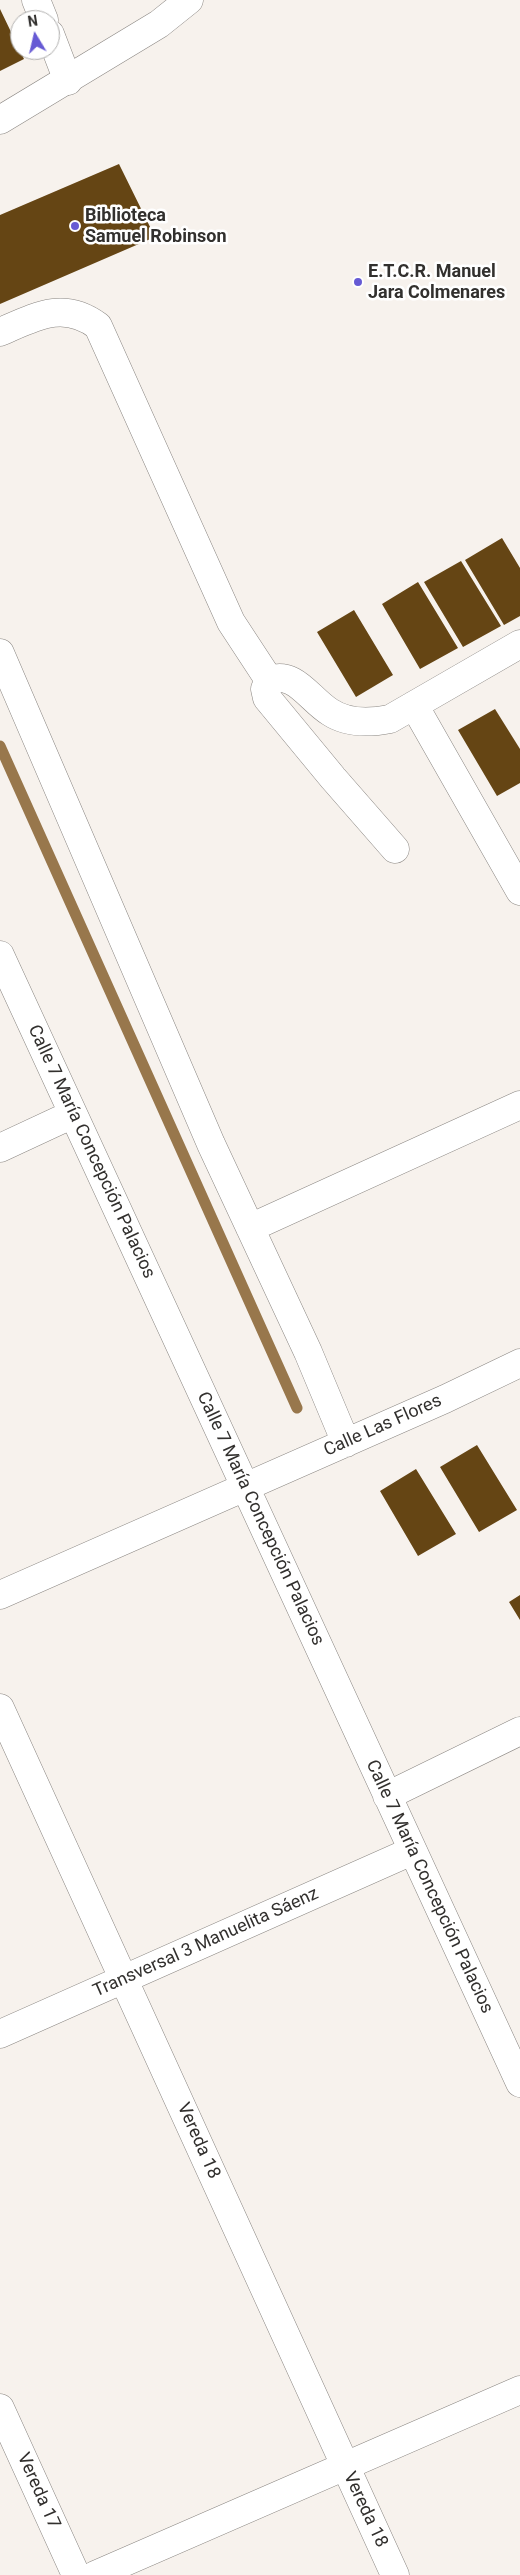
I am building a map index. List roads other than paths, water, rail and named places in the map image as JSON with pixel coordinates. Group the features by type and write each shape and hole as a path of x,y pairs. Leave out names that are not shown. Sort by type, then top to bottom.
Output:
{"street":[{"path":"0,120 68,81 159,24 189,0"},
{"path":"60,60 68,81"},
{"path":"0,332 46,313 68,312 86,316 98,326 231,622 269,680"},
{"path":"395,849 332,778 267,698 265,689 269,680 277,677 288,677 331,713 353,721 369,723 390,719 520,644"},
{"path":"0,652 211,1144 308,1352 346,1443"},
{"path":"414,706 520,891"},
{"name":"Calle 7 María Concepción Palacios","path":"0,956 520,2083"},
{"path":"250,1228 520,1105"},
{"path":"0,1148 73,1114"},
{"name":"Calle Las Flores","path":"0,1595 346,1443 520,1363"},
{"name":"Vereda 18","path":"0,1708 125,1978 395,2575"},
{"path":"387,1796 520,1731"},
{"name":"Transversal 3 Manuelita Sáenz","path":"0,2034 412,1851"},
{"path":"94,2575 520,2390"},
{"name":"Vereda 17","path":"0,2408 76,2575"}],"waterway":[{"path":"0,746 297,1408"}],"place":[{"name":"Biblioteca Samuel Robinson","path":"75,226"},
{"name":"E.T.C.R. Manuel Jara Colmenares","path":"358,282"}]}
